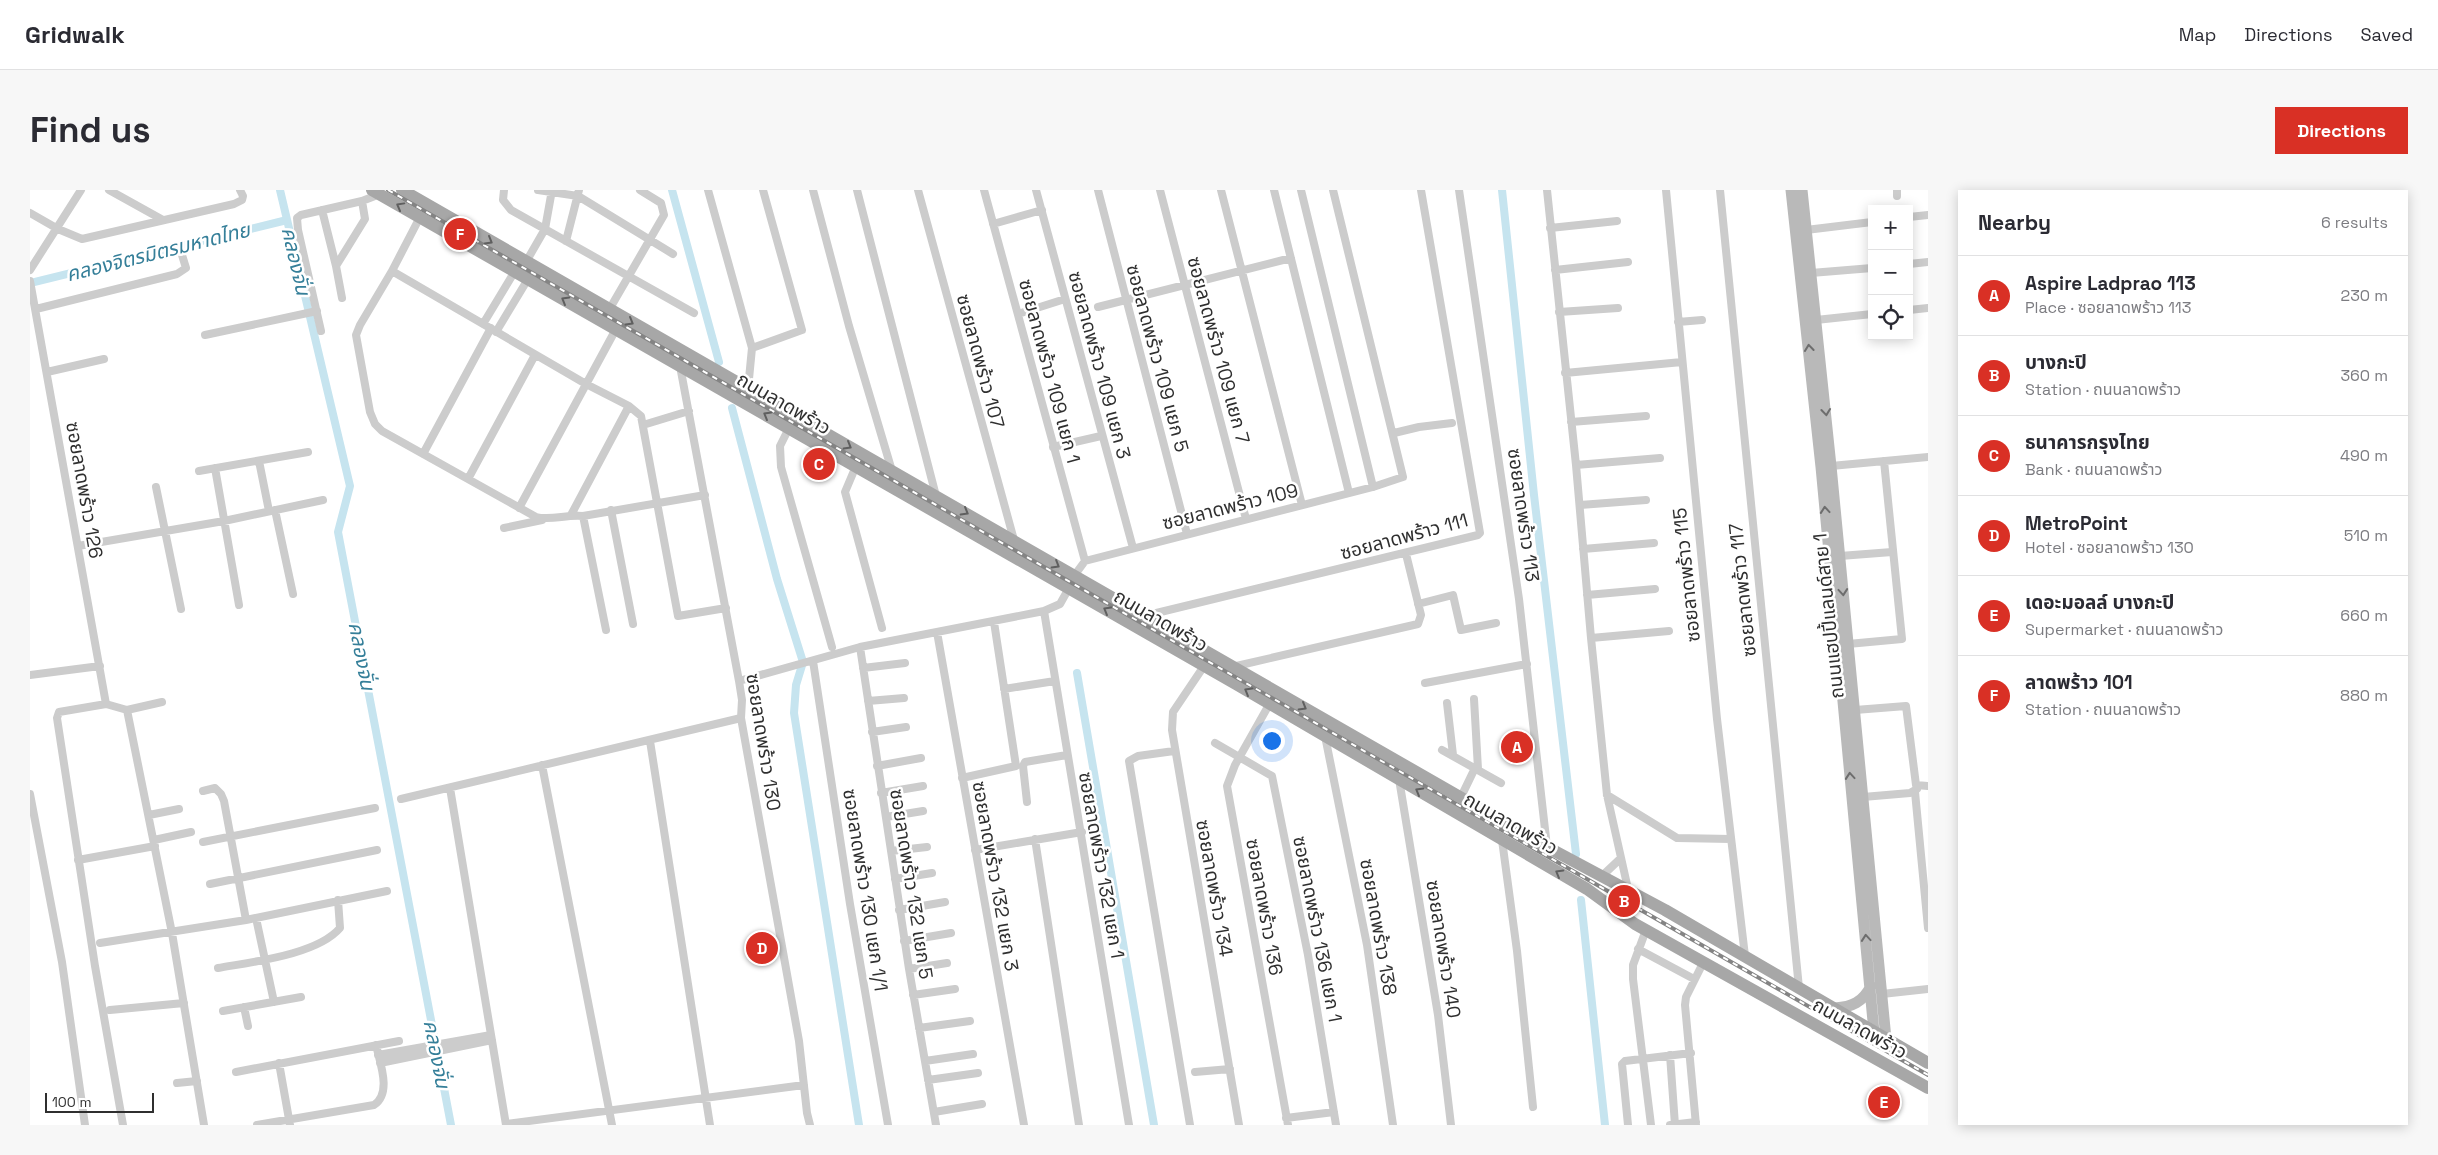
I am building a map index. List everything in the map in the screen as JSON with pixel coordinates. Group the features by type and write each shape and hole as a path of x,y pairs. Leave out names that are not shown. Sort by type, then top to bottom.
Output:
{"main road":[{"name":"ถนนลาดพร้าว","path":"402,190 1461,798 1547,847 1628,889 1928,1063"},
{"name":"ถนนลาดพร้าว","path":"378,191 528,279 1270,703 1587,889 1614,911 1646,930 1703,952 1928,1088"},
{"path":"870,474 877,462"},
{"path":"885,483 892,471"},
{"path":"1560,854 1703,952 1928,1081"},
{"path":"1587,889 1703,952 1928,1069"},
{"path":"1874,1032 1874,1057"},
{"path":"1874,1057 1886,1039"}],"street":[{"path":"30,270 58,229 81,190"},
{"path":"109,190 163,220"},
{"path":"504,190 503,200 511,210 694,313"},
{"path":"538,190 579,193 673,254"},
{"path":"609,310 664,215 661,203 640,190"},
{"path":"708,190 752,348 748,389"},
{"path":"752,348 802,330 763,190"},
{"path":"813,190 848,326 892,471"},
{"path":"856,190 936,496"},
{"name":"ซอยลาดพร้าว 107","path":"918,190 1014,540"},
{"name":"ซอยลาดพร้าว 109 แยก 1","path":"984,190 1085,561"},
{"name":"ซอยลาดพร้าว 109 แยก 3","path":"1036,190 1101,436 1133,548"},
{"name":"ซอยลาดพร้าว 109 แยก 5","path":"1098,190 1187,534"},
{"name":"ซอยลาดพร้าว 109 แยก 7","path":"1160,190 1246,519"},
{"path":"1221,190 1302,505"},
{"path":"1274,190 1349,493"},
{"path":"1301,190 1373,487"},
{"path":"1333,190 1394,433 1419,427 1452,423"},
{"name":"ซอยลาดพร้าว 111","path":"1144,616 1478,535 1481,530 1421,190"},
{"name":"ซอยลาดพร้าว 113","path":"1459,190 1527,664 1547,847"},
{"path":"1547,190 1580,504 1607,795 1628,889"},
{"name":"ซอยลาดพร้าว 115","path":"1666,190 1730,839 1745,956"},
{"name":"ซอยลาดพร้าว 117","path":"1720,190 1799,988"},
{"name":"ถนนแฮปปี้แลนด์สาย 1","path":"1792,190 1826,467 1840,556 1842,644 1855,710 1886,1039"},
{"name":"ถนนแฮปปี้แลนด์สาย 1","path":"1802,190 1816,320 1826,467 1874,1032"},
{"path":"321,331 297,218 302,214 362,201 378,191"},
{"path":"526,262 545,229 552,191"},
{"path":"30,213 82,240 234,204 242,200 243,192"},
{"path":"566,241 579,193"},
{"path":"336,266 365,219 362,201"},
{"path":"322,210 342,298"},
{"path":"993,224 1042,210"},
{"path":"1913,217 1928,215"},
{"path":"420,217 392,271 360,325 356,336 370,412 375,424 423,454 544,520"},
{"path":"1550,228 1617,222"},
{"path":"1806,230 1868,222"},
{"path":"36,309 177,274 186,268 182,256"},
{"path":"1098,307 1291,258"},
{"path":"1555,270 1628,262"},
{"path":"1913,264 1928,262"},
{"path":"1811,273 1868,268"},
{"path":"392,271 535,355 629,406 641,416 678,616 726,608"},
{"path":"423,454 490,328 515,271"},
{"path":"490,328 528,279"},
{"name":"ซอยลาดพร้าว 126","path":"30,283 106,704"},
{"path":"1018,314 1065,299"},
{"path":"1559,312 1618,308"},
{"path":"1913,310 1928,308"},
{"path":"205,334 316,312"},
{"path":"1816,320 1868,314"},
{"path":"1678,322 1702,320"},
{"path":"519,508 616,328"},
{"path":"468,480 535,355"},
{"path":"47,372 104,359"},
{"path":"1565,373 1682,362"},
{"name":"ซอยลาดพร้าว 130","path":"680,365 740,681 741,718 799,1041 810,1125"},
{"path":"570,515 629,406"},
{"path":"643,425 688,411"},
{"path":"1571,422 1646,416"},
{"path":"789,428 780,446 783,475 832,647"},
{"name":"ซอยลาดพร้าว 109","path":"1085,561 1402,479 1403,474 1394,433"},
{"path":"1053,447 1101,436"},
{"path":"199,471 308,452"},
{"path":"1826,467 1928,457"},
{"path":"1576,465 1660,458"},
{"path":"259,460 293,594"},
{"path":"1842,644 1902,639 1884,461"},
{"path":"856,466 845,492 882,628"},
{"path":"215,468 239,605"},
{"path":"156,486 181,609"},
{"path":"504,528 570,515 582,516 705,495"},
{"path":"78,546 224,521 323,500"},
{"path":"1580,504 1646,500"},
{"path":"611,510 633,624"},
{"path":"582,516 606,630"},
{"path":"1583,549 1654,543"},
{"path":"1840,556 1892,552"},
{"path":"1232,667 1418,624 1421,615 1406,554"},
{"path":"1074,576 1085,561"},
{"path":"740,681 860,647 994,622 1044,610 1060,604 1068,588"},
{"path":"1587,595 1655,589"},
{"path":"1418,604 1453,594 1461,630 1496,623"},
{"name":"ซอยลาดพร้าว 132 แยก 1","path":"1044,610 1129,1125"},
{"path":"962,778 1016,766 994,622"},
{"path":"1591,638 1669,631"},
{"name":"ซอยลาดพร้าว 132 แยก 3","path":"937,632 1024,1125"},
{"name":"ซอยลาดพร้าว 132 แยก 5","path":"860,647 899,910 936,1125"},
{"name":"ซอยลาดพร้าว 130 แยก 1/1","path":"811,662 888,1125"},
{"path":"863,668 905,663"},
{"path":"1425,682 1527,664"},
{"path":"30,675 100,666"},
{"name":"ซอยลาดพร้าว 134","path":"1204,666 1173,712 1171,720 1174,751 1239,1125"},
{"path":"1004,689 1055,681"},
{"path":"868,701 904,698"},
{"path":"1461,798 1477,768 1474,699"},
{"path":"123,1125 78,860 57,718 59,712 106,704 127,710 162,702"},
{"name":"ซอยลาดพร้าว 136","path":"1270,703 1240,757 1227,786 1287,1122"},
{"path":"1447,703 1453,756"},
{"path":"1855,710 1906,706 1917,789 1928,928"},
{"path":"127,710 172,933 204,1125"},
{"path":"401,798 650,741 741,718"},
{"path":"872,732 906,727"},
{"name":"ซอยลาดพร้าว 138","path":"1325,736 1367,945 1393,1125"},
{"path":"650,741 710,1125"},
{"name":"ซอยลาดพร้าว 136 แยก 1","path":"1215,743 1272,776 1308,955 1336,1125"},
{"path":"1442,750 1501,783"},
{"path":"1174,751 1138,756 1129,761 1190,1125"},
{"path":"1027,802 1023,766 1025,762 1067,756"},
{"path":"877,766 921,758"},
{"path":"542,765 612,1125"},
{"name":"ซอยลาดพร้าว 140","path":"1399,779 1438,1014 1451,1125"},
{"path":"881,793 923,786"},
{"path":"1863,798 1928,786"},
{"path":"203,791 215,788 221,794 231,836 237,880 246,920"},
{"path":"450,788 506,1124 706,1096 804,1085"},
{"path":"30,794 62,962 85,1125"},
{"path":"1607,795 1677,838 1730,839"},
{"path":"203,842 375,808"},
{"path":"149,815 179,809"},
{"path":"886,818 923,811"},
{"path":"78,860 155,843 191,832"},
{"path":"975,850 1082,832"},
{"path":"1035,839 1079,1125"},
{"path":"1502,840 1517,951 1533,1107"},
{"path":"891,852 927,847"},
{"path":"210,884 377,850"},
{"path":"1602,875 1620,859"},
{"path":"895,879 932,873"},
{"path":"100,943 246,920 388,891"},
{"path":"218,968 296,953 338,930 340,922 338,900"},
{"path":"899,910 945,902"},
{"path":"256,918 274,1002"},
{"path":"1646,930 1633,965 1633,979 1651,1125"},
{"path":"904,941 950,933"},
{"path":"1638,949 1694,980"},
{"path":"1670,1125 1696,1124 1691,1053 1685,1005 1686,997 1703,952"},
{"path":"909,969 947,963"},
{"path":"1835,1008 1856,1003 1866,994 1870,986"},
{"path":"913,995 954,990"},
{"path":"1882,994 1928,990"},
{"path":"223,1011 301,996"},
{"path":"110,1010 184,1003"},
{"path":"244,1007 248,1026"},
{"path":"919,1028 970,1022"},
{"path":"379,1059 492,1037"},
{"path":"236,1072 399,1041"},
{"path":"257,1125 290,1122 374,1104 380,1100 384,1090 376,1045"},
{"path":"1628,1125 1622,1064 1628,1059 1691,1053"},
{"path":"925,1061 973,1054"},
{"path":"1670,1055 1675,1125"},
{"path":"279,1063 290,1122"},
{"path":"1195,1072 1230,1069"},
{"path":"928,1080 978,1073"},
{"path":"177,1083 197,1082"},
{"path":"934,1112 982,1104"},
{"path":"1287,1122 1334,1112"}],"waterway":[{"name":"คลองจั่น","path":"280,190 350,486 338,532 451,1125"},
{"path":"672,190 719,362"},
{"path":"1502,190 1534,495 1576,854"},
{"name":"คลองจิตรมิตรมหาดไทย","path":"30,283 287,220"},
{"path":"732,408 777,579 803,662 796,685 794,713 859,1125"},
{"path":"1077,673 1154,1125"},
{"path":"1581,900 1605,1125"}],"railway":[{"path":"388,190 1928,1075"}],"place":[{"name":"ลาดพร้าว 101","path":"460,234"},
{"name":"ธนาคารกรุงไทย","path":"819,464"},
{"name":"Aspire Ladprao 113","path":"1517,747"},
{"name":"บางกะปิ","path":"1624,901"},
{"name":"MetroPoint","path":"762,948"},
{"name":"เดอะมอลล์ บางกะปิ","path":"1884,1102"}]}
